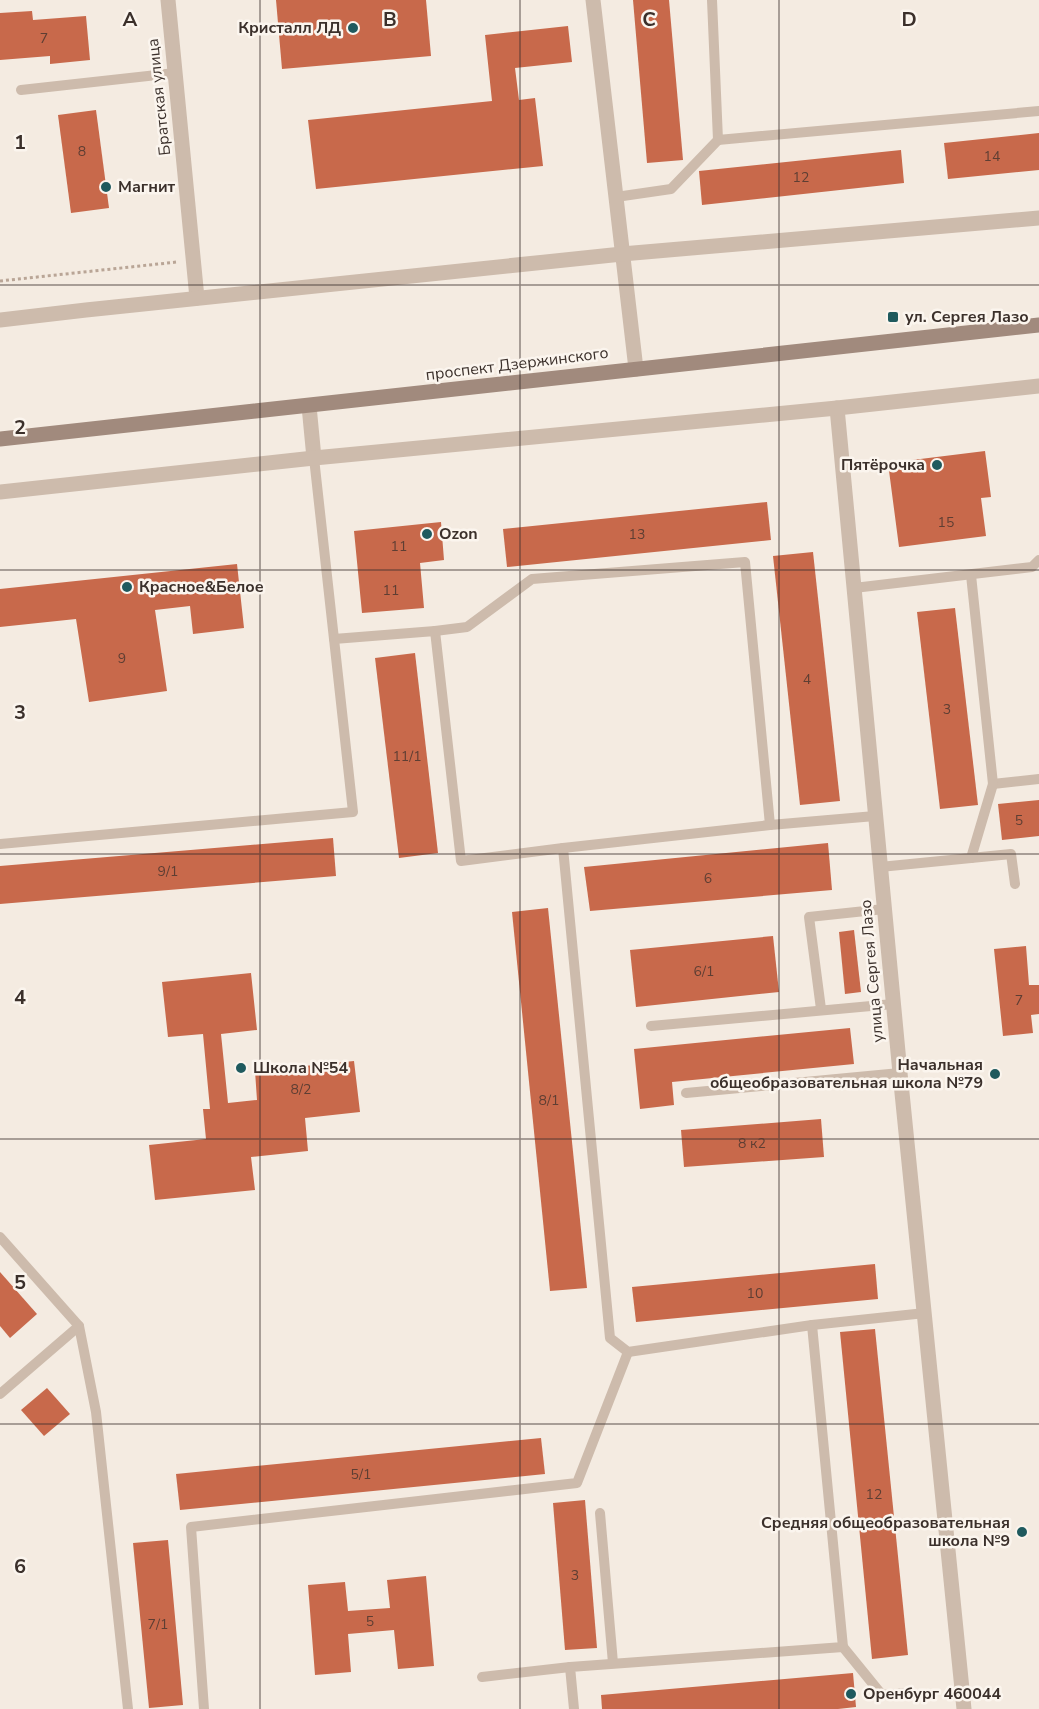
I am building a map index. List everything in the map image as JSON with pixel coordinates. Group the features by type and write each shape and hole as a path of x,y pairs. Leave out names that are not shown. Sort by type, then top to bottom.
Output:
{"main road":[{"name":"проспект Дзержинского","path":"0,439 1039,325"}],"street":[{"name":"Братская улица","path":"168,0 197,298"},
{"path":"593,0 636,369"},
{"path":"0,320 622,254 1039,218"},
{"path":"0,492 314,458 837,408 1039,386"},
{"path":"309,406 314,458"},
{"name":"улица Сергея Лазо","path":"837,408 893,1004 964,1709"}],"lane":[{"path":"712,0 718,140"},
{"path":"21,90 175,73"},
{"path":"616,196 671,189 718,140 1039,111"},
{"path":"0,844 353,812 314,458"},
{"path":"854,588 1032,567 1039,560"},
{"path":"334,639 467,627 532,579 745,562 770,825"},
{"path":"970,858 993,784 971,575"},
{"path":"435,631 461,861 770,825 875,816"},
{"path":"993,784 1039,779"},
{"path":"563,848 610,1338 628,1352 812,1325 925,1313"},
{"path":"880,867 1011,854 1015,884"},
{"path":"820,1009 809,917 884,909"},
{"path":"651,1026 893,1004"},
{"path":"686,1093 900,1073"},
{"path":"0,1237 79,1326 96,1412 128,1709"},
{"path":"812,1325 843,1647 882,1695 906,1693"},
{"path":"0,1394 79,1326"},
{"path":"204,1709 191,1527 577,1483 628,1352"},
{"path":"600,1513 614,1663"},
{"path":"482,1677 614,1663 843,1647"},
{"path":"570,1667 574,1709"}],"path":[{"path":"0,281 194,260"}],"building":[{"name":"Кристалл ЛД","path":"276,0 426,0 431,56 282,69"},
{"path":"633,0 669,0 683,160 647,163"},
{"path":"32,11 33,20 86,16 90,60 50,64 50,56 0,60 0,13"},
{"path":"568,26 572,62 515,68 519,100 535,98 543,166 316,189 308,120 492,101 485,35"},
{"path":"96,110 109,208 71,213 58,115"},
{"path":"1039,133 1039,170 948,179 944,143"},
{"path":"901,150 904,183 702,205 699,171"},
{"path":"985,451 991,497 981,498 986,536 899,547 888,463"},
{"path":"767,502 771,540 507,567 503,529"},
{"path":"441,522 444,560 420,563 424,608 362,613 354,531"},
{"path":"813,552 840,801 800,805 773,556"},
{"path":"237,564 244,628 193,634 190,606 155,610 167,691 89,702 76,619 0,627 0,589"},
{"path":"955,608 978,805 940,809 917,612"},
{"path":"415,653 438,853 399,858 375,658"},
{"path":"1039,800 1039,836 1002,840 998,804"},
{"path":"333,838 336,876 0,904 0,866"},
{"path":"828,843 832,890 590,911 584,867"},
{"path":"548,908 587,1288 550,1291 512,912"},
{"path":"854,930 861,992 845,994 839,932"},
{"path":"773,936 779,992 636,1007 630,950"},
{"path":"1026,946 1029,985 1039,985 1039,1014 1031,1015 1033,1033 1003,1036 994,949"},
{"path":"251,973 257,1030 221,1034 228,1103 257,1100 255,1071 354,1061 360,1112 305,1118 308,1151 251,1157 255,1190 155,1200 149,1145 206,1139 203,1109 210,1109 203,1034 168,1037 162,982"},
{"path":"850,1028 854,1064 672,1082 674,1105 640,1109 634,1049"},
{"path":"821,1119 824,1157 684,1167 681,1130"},
{"path":"875,1264 878,1299 636,1322 632,1287"},
{"path":"0,1272 37,1314 10,1338 0,1326"},
{"path":"875,1329 908,1655 872,1659 840,1332"},
{"path":"47,1388 70,1414 44,1436 21,1410"},
{"path":"541,1438 545,1474 180,1510 176,1474"},
{"path":"585,1500 597,1648 565,1650 553,1503"},
{"path":"168,1540 183,1705 149,1708 133,1543"},
{"path":"426,1576 434,1666 398,1669 394,1630 348,1634 351,1672 315,1675 308,1585 345,1582 348,1611 390,1608 387,1580"},
{"path":"853,1673 856,1707 838,1709 602,1709 601,1695"}],"place":[{"name":"Кристалл ЛД","path":"353,28"},
{"name":"Магнит","path":"106,187"},
{"name":"ул. Сергея Лазо","path":"893,317"},
{"name":"Пятёрочка","path":"937,465"},
{"name":"Ozon","path":"427,534"},
{"name":"Красное&Белое","path":"127,587"},
{"name":"Школа №54","path":"241,1068"},
{"name":"Начальная общеобразовательная школа №79","path":"995,1074"},
{"name":"Средняя общеобразовательная школа №9","path":"1022,1532"},
{"name":"Оренбург 460044","path":"851,1694"}]}
